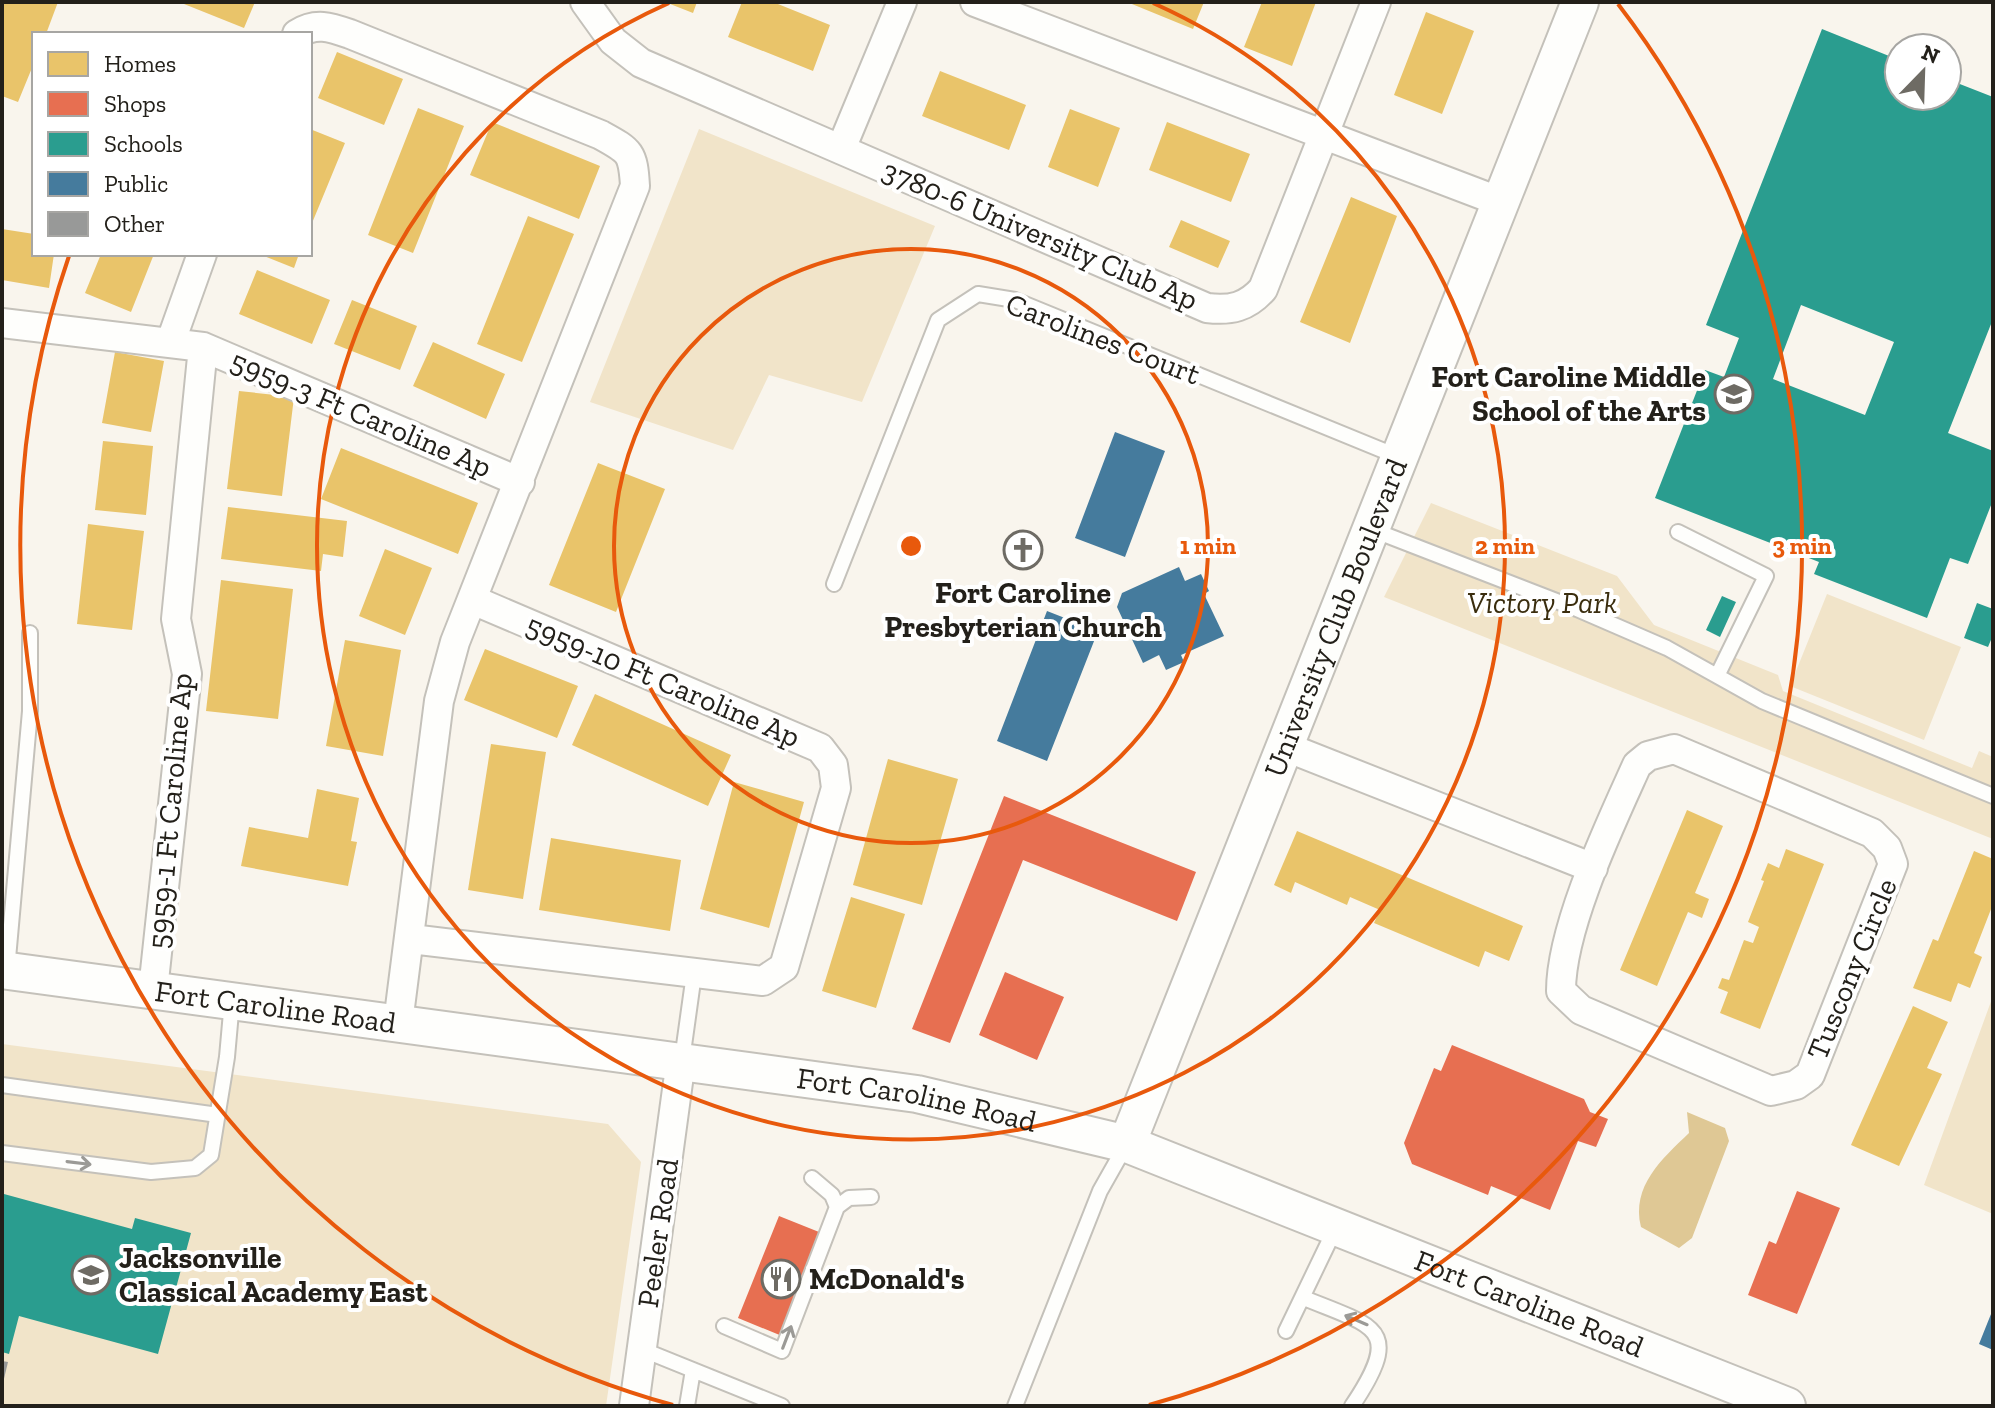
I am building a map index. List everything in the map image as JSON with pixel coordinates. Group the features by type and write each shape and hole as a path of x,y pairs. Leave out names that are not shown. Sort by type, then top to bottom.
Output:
{"street":[{"name":"3780-6 University Club Ap","path":"585,2 613,41 641,63 1207,308 1221,310 1239,308 1253,300 1263,289 1376,2"},
{"path":"841,149 902,2"},
{"path":"975,2 1323,137 1501,202"},
{"name":"University Club Boulevard","path":"1127,1144 1580,2"},
{"path":"300,32 310,26 326,26 350,34 601,135 625,148 634,159 635,186 455,642 439,701 398,1023"},
{"path":"171,341 201,256"},
{"name":"5959-3 Ft Caroline Ap","path":"2,323 203,347 520,482"},
{"name":"5959-1 Ft Caroline Ap","path":"153,990 187,674 176,619 203,347"},
{"name":"5959-10 Ft Caroline Ap","path":"411,939 763,981 784,967 836,788 833,765 820,748 473,600"},
{"path":"1286,747 1593,868"},
{"name":"Tuscony Circle","path":"1674,749 1872,833 1887,848 1893,864 1810,1075 1796,1085 1771,1091 1581,1010 1561,991 1561,971 1593,868 1637,765 1648,756 1674,749"},
{"name":"Fort Caroline Road","path":"5,970 917,1094 1127,1144 1787,1406"},
{"name":"Peeler Road","path":"634,1406 681,1060"}],"lane":[{"name":"Carolines Court","path":"834,584 938,320 978,294 1015,300 1401,458"},
{"path":"1372,530 1577,609 1718,674 1762,701 1993,796"},
{"path":"1678,532 1766,576 1718,674"},
{"path":"5,970 30,711 30,633"},
{"path":"681,1060 694,974"},
{"path":"2,1153 151,1172 195,1168 211,1155 232,1001"},
{"path":"2,1085 218,1115"},
{"path":"1015,1406 1100,1191 1127,1144"},
{"path":"812,1178 832,1195 837,1207"},
{"path":"724,1326 782,1351 837,1207 849,1198 871,1197"},
{"path":"1286,1331 1336,1226"},
{"path":"1304,1298 1371,1326 1378,1336 1380,1349 1363,1391 1352,1406"},
{"path":"641,1349 782,1406"},
{"path":"687,1406 693,1370"}],"green space":[{"path":"699,129 935,226 862,402 769,375 733,450 590,402"},
{"name":"Victory Park","path":"1431,503 1617,576 1654,625 1778,675 1783,691 1972,768 1979,751 1993,757 1993,839 1384,597"},
{"path":"1827,594 1961,647 1924,740 1790,686"},
{"path":"1993,996 1993,1214 1924,1185"},
{"path":"2,1044 608,1124 641,1162 606,1406 2,1406"}],"shaded area":[{"path":"1687,1112 1725,1128 1729,1141 1692,1238 1679,1248 1641,1227 1639,1212 1640,1199 1651,1174 1689,1133"}],"building: Homes":[{"path":"2,2 58,2 47,32 32,32 32,68 18,102 2,96"},
{"path":"179,2 255,2 244,28"},
{"path":"665,2 697,2 693,13"},
{"path":"742,2 773,2 830,25 813,71 728,37"},
{"path":"1127,2 1204,2 1193,29"},
{"path":"1262,2 1316,2 1292,66 1244,47"},
{"path":"1426,12 1474,31 1442,114 1394,95"},
{"path":"337,52 403,79 384,125 318,98"},
{"path":"940,71 1026,105 1009,150 922,116"},
{"path":"418,108 464,126 413,253 368,235"},
{"path":"1070,109 1120,128 1098,187 1048,167"},
{"path":"492,122 600,166 579,219 470,175"},
{"path":"1167,122 1250,154 1231,202 1149,170"},
{"path":"312,130 345,143 312,223"},
{"path":"1351,197 1397,216 1350,343 1300,322"},
{"path":"528,216 574,234 522,362 477,344"},
{"path":"1181,220 1230,241 1218,268 1169,247"},
{"path":"2,229 32,234 32,256 54,256 49,288 2,280"},
{"path":"100,256 153,256 131,312 85,293"},
{"path":"264,256 298,256 294,268"},
{"path":"257,270 330,300 312,344 239,314"},
{"path":"352,300 417,326 400,370 334,344"},
{"path":"433,342 505,374 486,419 413,386"},
{"path":"115,352 164,361 151,432 102,423"},
{"path":"239,391 294,397 282,496 227,489"},
{"path":"103,441 153,446 146,515 95,510"},
{"path":"341,448 478,503 458,554 321,499"},
{"path":"598,463 665,489 616,612 549,585"},
{"path":"228,507 347,521 343,557 323,554 321,571 221,559"},
{"path":"88,524 144,531 132,630 77,624"},
{"path":"385,549 432,568 405,635 359,616"},
{"path":"221,580 293,589 278,719 206,711"},
{"path":"345,640 401,650 383,756 326,746"},
{"path":"485,649 578,686 557,738 464,700"},
{"path":"595,694 731,755 708,806 572,745"},
{"path":"491,744 546,752 523,899 468,890"},
{"path":"888,759 958,779 922,905 853,885"},
{"path":"734,782 804,802 769,928 700,909"},
{"path":"317,789 359,798 351,841 357,842 348,886 241,866 249,827 308,838"},
{"path":"1687,810 1723,826 1695,893 1709,899 1702,918 1688,912 1657,986 1620,970"},
{"path":"1297,831 1523,926 1509,961 1485,951 1479,967 1374,923 1380,910 1350,897 1347,905 1295,882 1291,893 1274,885"},
{"path":"551,838 681,860 670,931 539,910"},
{"path":"1786,849 1824,864 1760,1029 1720,1013 1728,992 1718,988 1722,978 1729,980 1744,940 1753,943 1759,927 1748,922 1764,881 1761,880 1768,863 1779,868"},
{"path":"1974,851 1993,859 1993,904 1974,953 1982,957 1970,988 1958,983 1951,1002 1913,988 1933,939 1938,941"},
{"path":"851,897 905,914 876,1008 822,991"},
{"path":"1913,1006 1948,1022 1927,1068 1942,1074 1899,1166 1851,1145"}],"building: Shops":[{"path":"1004,796 1196,872 1177,921 1023,860 950,1043 912,1029"},
{"path":"1005,972 1064,997 1037,1060 979,1035"},
{"path":"1452,1045 1584,1099 1590,1112 1608,1119 1596,1147 1578,1141 1550,1210 1491,1186 1488,1195 1412,1164 1404,1143 1434,1068 1441,1071"},
{"path":"1797,1191 1840,1208 1797,1314 1748,1295 1769,1241 1776,1244"},
{"path":"779,1216 824,1234 782,1336 738,1318"}],"building: Schools":[{"path":"1822,29 1883,54 1883,112 1963,112 1963,85 1993,97 1993,319 1948,433 1993,451 1993,500 1968,564 1950,558 1927,618 1814,574 1819,562 1655,498 1705,370 1724,377 1739,338 1706,325","holes":["1801,305 1894,342 1865,415 1773,379"]},
{"path":"1722,596 1736,602 1720,637 1706,630"},
{"path":"1977,603 1993,609 1993,635 1988,647 1964,638"},
{"name":"Jacksonville Classical Academy East","path":"4,1194 132,1229 135,1218 191,1233 158,1354 19,1316 9,1354 2,1352"}],"building: Public":[{"path":"1115,432 1165,451 1125,557 1075,538"},
{"path":"1179,567 1185,581 1201,574 1209,591 1204,594 1224,636 1181,655 1184,662 1166,670 1159,655 1143,663 1117,607 1122,593"},
{"path":"1047,611 1098,631 1047,761 997,741"},
{"path":"1993,1309 1993,1350 1979,1344"}],"building: Other":[{"path":"2,1361 8,1362 3,1383 2,1383"}],"place":[{"name":"Fort Caroline Middle School of the Arts","path":"1734,394"},
{"name":"Fort Caroline Presbyterian Church","path":"1023,550"},
{"name":"Jacksonville Classical Academy East","path":"91,1275"},
{"name":"McDonald's","path":"781,1279"}]}
